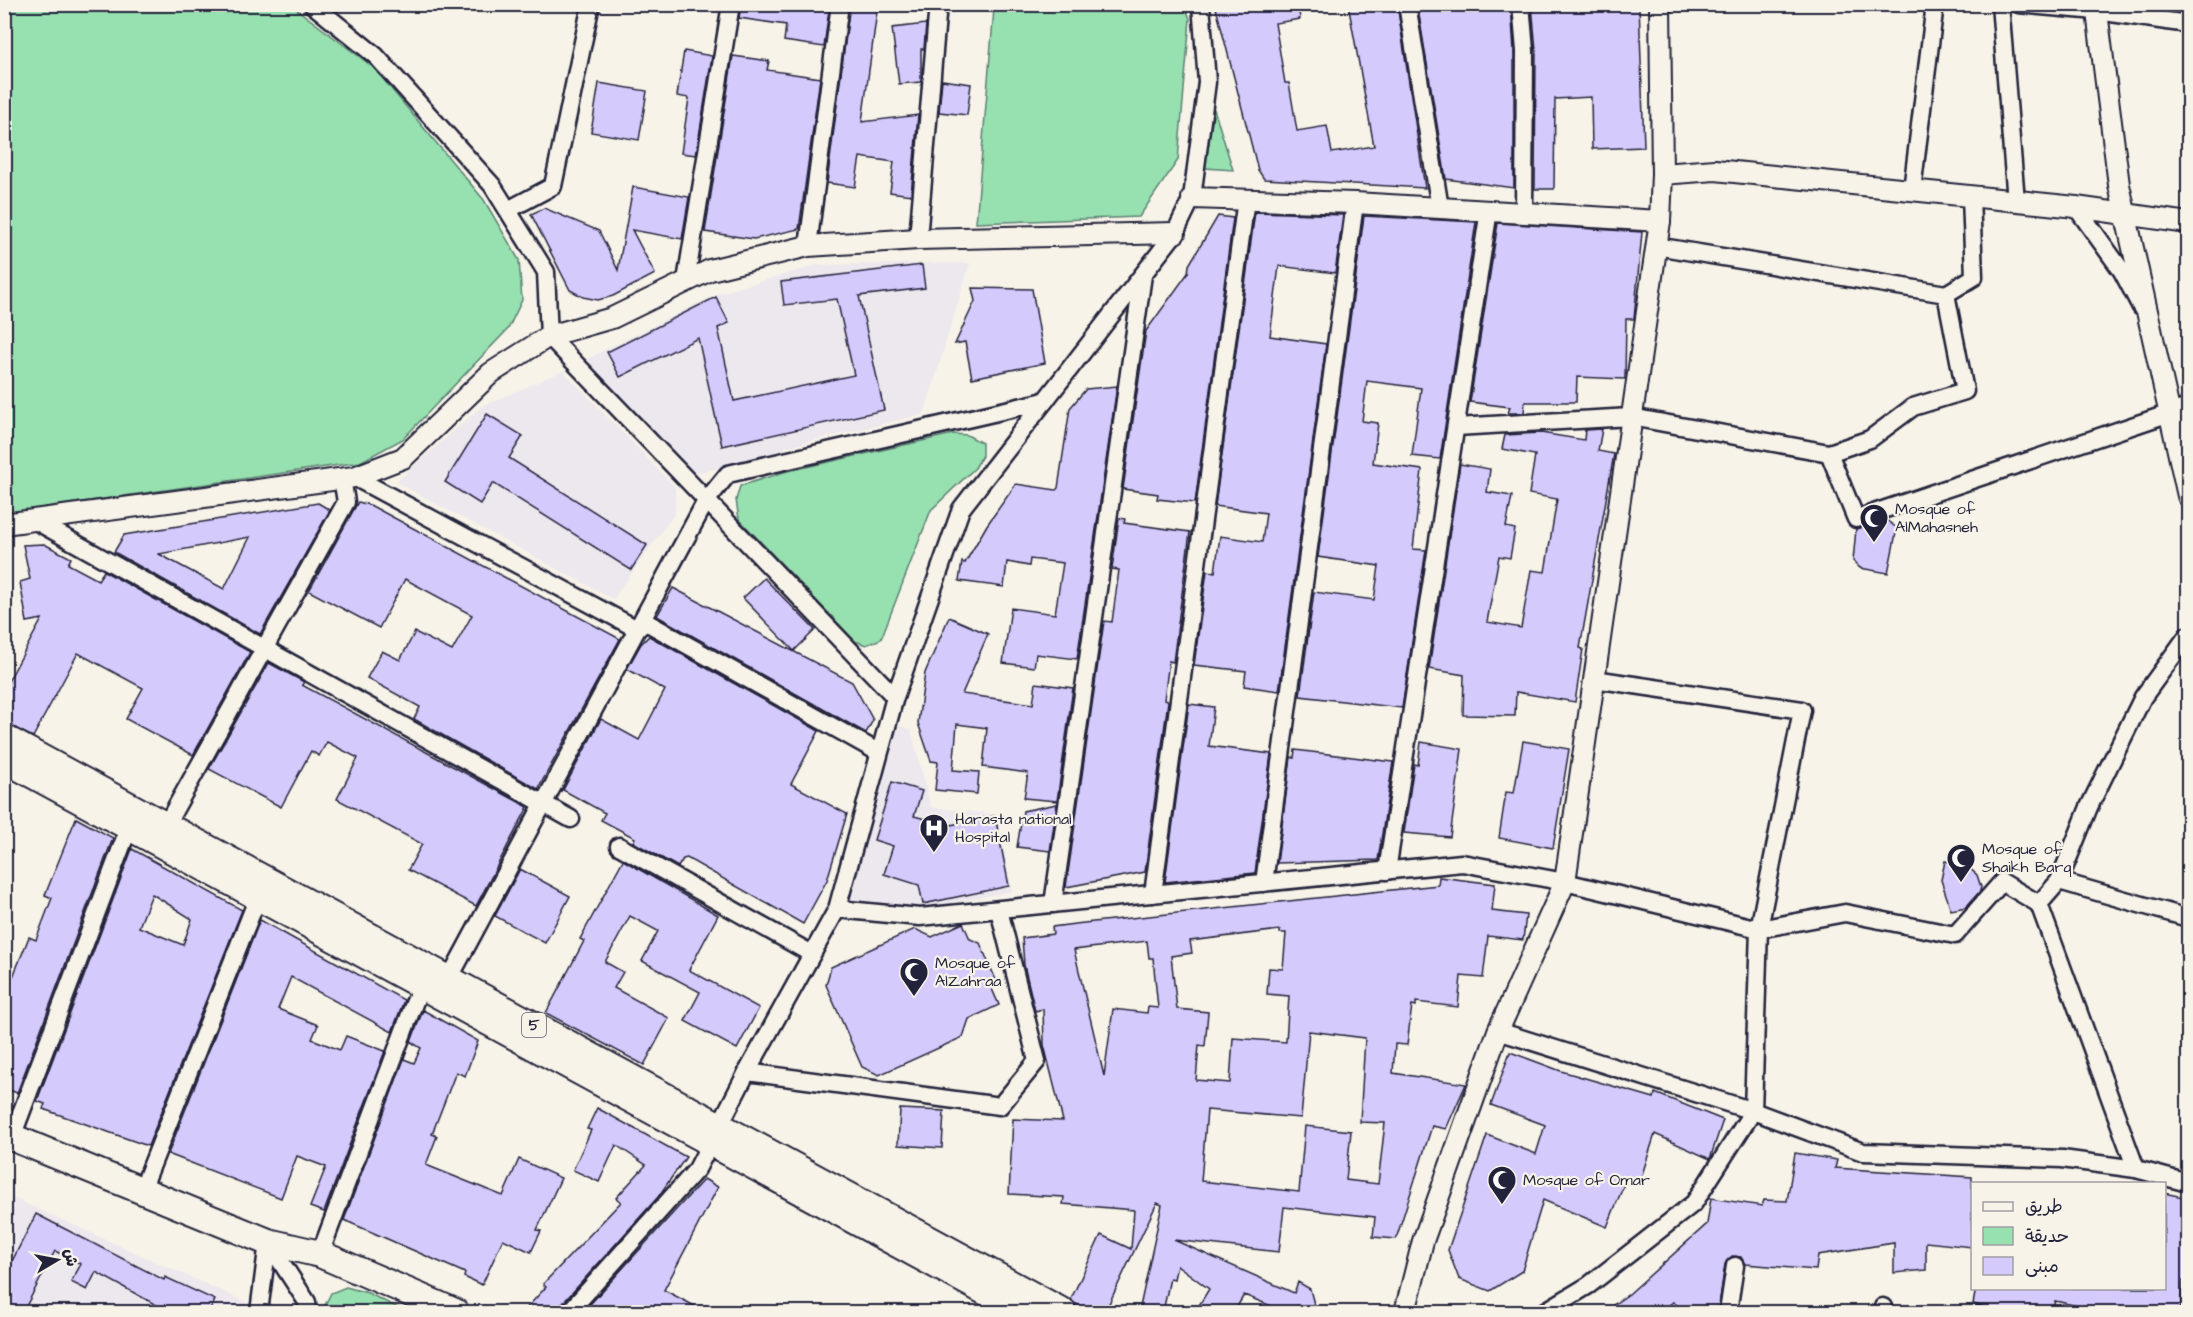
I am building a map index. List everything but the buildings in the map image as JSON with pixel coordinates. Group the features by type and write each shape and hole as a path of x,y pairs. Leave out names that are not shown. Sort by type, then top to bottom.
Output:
{"main road":[{"name":"5","path":"4,738 161,834 258,897 421,985 1063,1312"},
{"name":"5","path":"4,759 129,827 161,834 448,979 1023,1312"},
{"path":"8,1135 268,1242 320,1254 455,1312"}],"street":[{"path":"312,4 376,56 492,185 546,272 549,336 895,697"},
{"path":"508,210 553,186 591,4"},
{"path":"686,282 731,4"},
{"path":"808,246 840,4"},
{"path":"918,239 938,4"},
{"path":"569,1312 697,1168 837,909 878,752 895,697 961,509 1175,233 1192,198 1207,82 1201,4"},
{"path":"1407,4 1440,208"},
{"path":"1521,4 1525,51 1524,212"},
{"path":"1405,1312 1423,1240 1498,1031 1565,882 1660,221 1662,174 1660,4"},
{"path":"1912,190 1935,4"},
{"path":"2000,4 2016,201"},
{"path":"2018,4 2096,8 2188,24"},
{"path":"2096,8 2119,185 2156,341 2180,411 2188,496"},
{"path":"1662,174 1715,170 2076,207 2188,223"},
{"path":"1656,246 1946,294 1974,277 1971,196"},
{"path":"1192,198 1354,203 1660,221"},
{"path":"1153,894 1246,199"},
{"path":"1264,883 1354,203"},
{"path":"2076,207 2122,271 2156,341"},
{"path":"1387,871 1489,210"},
{"path":"4,524 348,477 403,458 491,373 549,336 612,318 710,270 808,246 918,239 1175,233"},
{"path":"1053,904 1143,273"},
{"path":"1456,427 1631,417 1829,453 1870,439 1913,407 1965,391 1946,294"},
{"path":"448,979 706,501 728,474 1045,401"},
{"path":"1829,453 1856,519 2180,411"},
{"path":"348,477 637,629"},
{"path":"161,834 346,502 348,477"},
{"path":"34,520 571,819"},
{"path":"637,629 646,622 878,752"},
{"path":"2039,904 2059,881 2090,807 2143,697 2188,635"},
{"path":"1544,1312 1589,1285 1694,1203 1753,1111 1759,929 1802,710 1594,679"},
{"path":"8,1135 129,827"},
{"path":"619,846 812,954"},
{"path":"837,909 920,917 1462,863 1565,882 1759,929 1845,913 1954,935 2002,882 2039,904 2136,1169"},
{"path":"2059,881 2188,918"},
{"path":"142,1190 258,897"},
{"path":"747,1072 1000,1106 1037,1062 999,910"},
{"path":"320,1254 421,985"},
{"path":"1498,1031 1753,1111 1863,1152 2062,1159 2136,1169 2188,1183"},
{"path":"259,1312 268,1242"},
{"path":"268,1242 307,1302 308,1312"},
{"path":"1728,1312 1735,1266"}],"shaded area":[{"path":"970,263 924,414 786,447 781,456 694,473 583,361 717,294 818,265"},
{"path":"563,371 675,487 675,513 613,599 396,482 481,407"},
{"name":"Harasta national Hospital","path":"897,724 911,730 931,807 997,815 1012,891 921,909 850,901"},
{"path":"4,1194 248,1303 246,1312 5,1312"}],"green space":[{"path":"4,5 291,5 373,67 484,200 519,260 522,300 508,329 403,439 360,462 5,513"},
{"path":"1048,5 1185,5 1190,19 1178,160 1139,217 976,223 994,9"},
{"path":"1214,109 1233,170 1205,168"},
{"path":"953,434 967,435 982,443 982,456 975,468 931,510 881,639 866,645 855,641 739,519 736,500 740,486 784,472"},
{"path":"346,1287 368,1293 406,1312 325,1312 324,1307 331,1293"}],"place":[{"name":"Mosque of AlMahasneh","path":"1874,544"},
{"name":"Harasta national Hospital","path":"934,854"},
{"name":"Mosque of Shaikh Barq","path":"1961,884"},
{"name":"Mosque of AlZahraa","path":"914,998"},
{"name":"Mosque of Omar","path":"1502,1206"}]}
